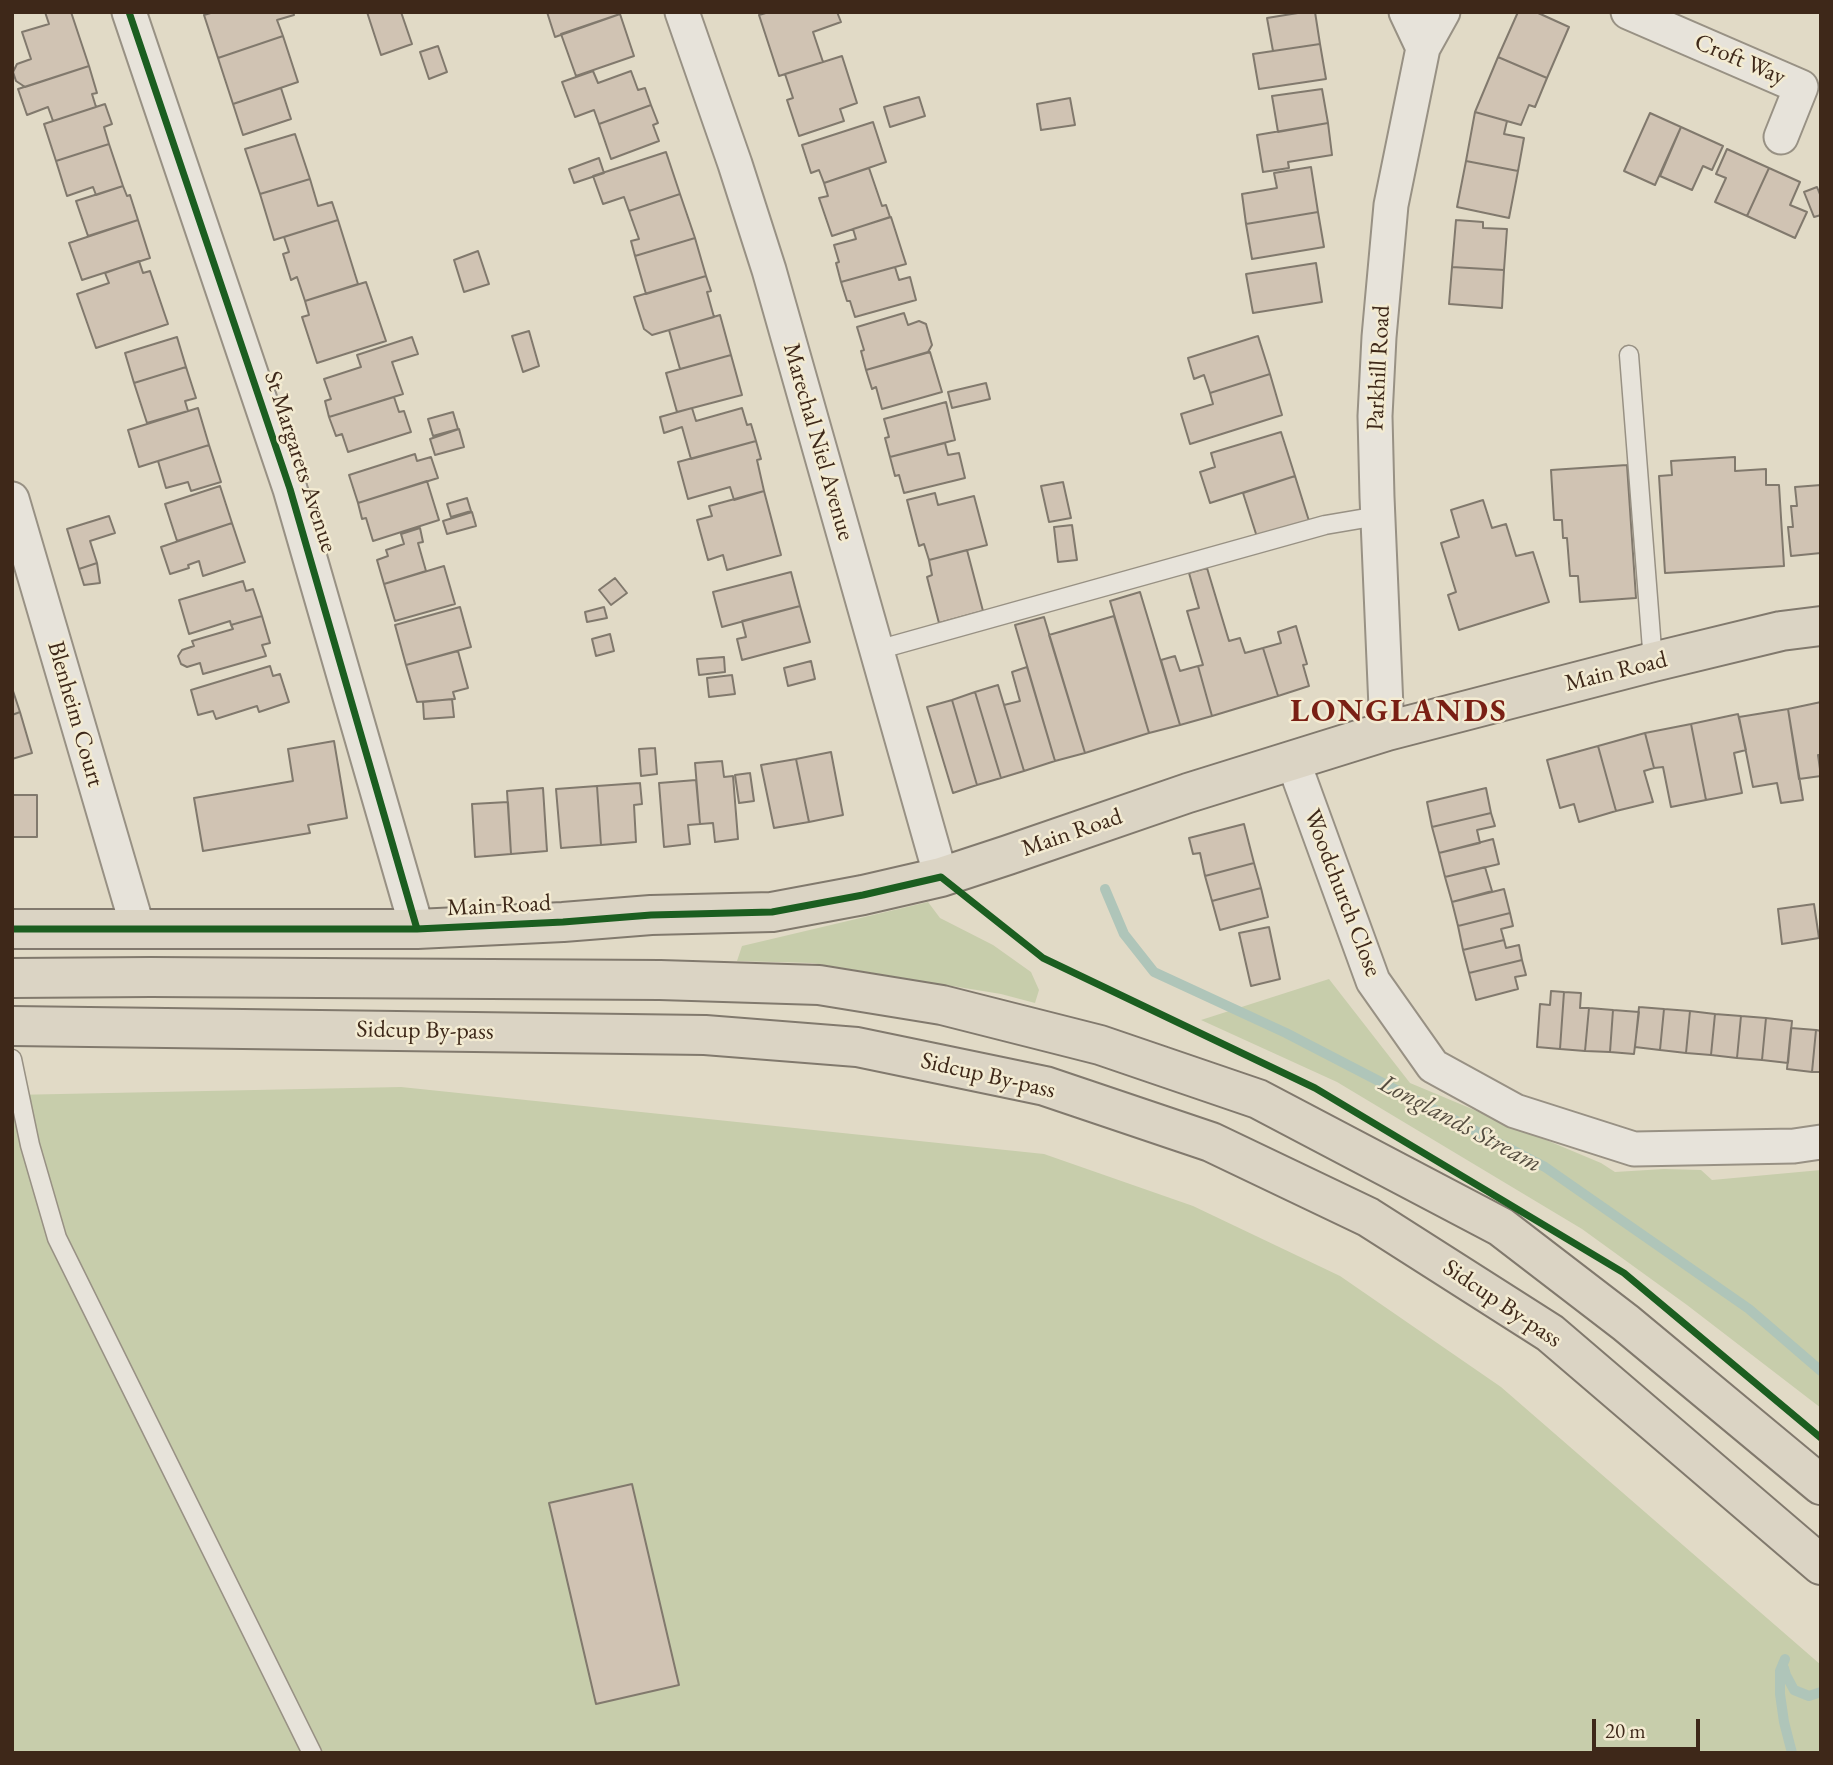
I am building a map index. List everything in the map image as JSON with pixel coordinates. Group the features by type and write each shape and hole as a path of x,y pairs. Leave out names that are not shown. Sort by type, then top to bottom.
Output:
{"main road":[{"name":"Main Road","path":"12,929 417,929 651,915 772,912 941,877 1188,793 1387,731 1781,631 1821,626"},
{"path":"12,978 660,980 819,985 942,1004 1100,1045 1258,1098 1501,1227 1626,1323 1821,1485"},
{"name":"Sidcup By-pass","path":"12,1026 705,1035 857,1047 1045,1086 1211,1142 1368,1217 1550,1333 1821,1565"}],"street":[{"name":"St Margarets Avenue","path":"129,12 290,489 417,929"},
{"name":"Marechal Niel Avenue","path":"682,12 769,270 941,877"},
{"path":"1406,12 1423,48"},
{"name":"Parkhill Road","path":"1387,731 1378,516 1376,403 1379,337 1391,205 1423,48 1443,12"},
{"name":"Croft Way","path":"1629,12 1801,87 1781,137"},
{"name":"Blenheim Court","path":"12,499 138,929"},
{"name":"Woodchurch Close","path":"1293,761 1373,981 1433,1066 1515,1111 1634,1149 1794,1146 1821,1143"}],"lane":[{"path":"1629,355 1653,662"},
{"path":"877,650 1325,525 1378,516"},
{"path":"12,1059 30,1145 57,1238 312,1753"}],"green space":[{"path":"928,902 940,918 993,945 1031,972 1039,990 1035,1003 1001,994 812,963 737,961 742,946"},
{"path":"1329,979 1410,1083 1601,1163 1615,1172 1701,1170 1712,1180 1821,1170 1821,1408 1687,1305 1582,1229 1337,1082 1201,1020"},
{"path":"401,1087 1044,1154 1193,1206 1340,1276 1501,1387 1821,1665 1821,1753 12,1753 12,1095"}],"building":[{"path":"45,12 71,12 89,66 25,87 16,81 13,72 17,64 31,59 22,32 49,24"},
{"path":"214,12 293,12 294,15 277,20 283,36 218,58 204,15"},
{"path":"367,12 401,12 412,44 381,55"},
{"path":"547,12 619,12 620,14 555,37"},
{"path":"769,12 837,12 841,22 813,32 823,62 779,76 759,15"},
{"path":"1315,12 1320,44 1273,51 1267,18"},
{"path":"1518,12 1536,12 1569,27 1547,78 1498,57"},
{"path":"620,14 634,56 576,76 561,34"},
{"path":"283,36 298,82 233,104 218,58"},
{"path":"1320,44 1326,79 1259,89 1253,54"},
{"path":"438,46 447,72 429,79 420,52"},
{"path":"842,56 857,103 840,109 844,121 799,136 787,100 793,98 785,74"},
{"path":"1498,57 1547,78 1535,107 1529,105 1521,125 1475,112"},
{"path":"89,66 97,93 92,94 96,107 53,121 48,107 27,115 18,89"},
{"path":"593,71 598,83 631,71 638,90 645,88 651,105 599,124 594,110 575,117 562,82"},
{"path":"281,88 291,119 243,135 233,104"},
{"path":"1322,89 1328,123 1278,132 1272,96"},
{"path":"919,97 925,116 890,127 884,107"},
{"path":"1070,98 1075,125 1041,130 1037,104"},
{"path":"105,104 112,124 104,127 109,144 56,161 44,124"},
{"path":"651,105 658,123 653,125 659,141 611,159 599,124"},
{"path":"1475,112 1507,121 1504,134 1524,138 1518,171 1466,161"},
{"path":"1650,113 1681,127 1655,185 1624,171"},
{"path":"873,122 886,162 824,183 819,170 811,173 802,145"},
{"path":"1328,123 1332,155 1288,162 1289,168 1263,172 1257,135"},
{"path":"1681,127 1723,146 1712,170 1703,166 1692,190 1660,176"},
{"path":"295,134 310,179 260,194 245,149"},
{"path":"109,144 123,186 96,195 93,187 67,196 56,161"},
{"path":"1727,149 1769,168 1747,216 1715,202 1726,178 1716,174"},
{"path":"666,152 680,194 629,211 624,197 603,204 593,176"},
{"path":"599,158 604,173 574,183 569,169"},
{"path":"1466,161 1518,171 1509,218 1457,207"},
{"path":"1311,167 1318,212 1246,224 1242,194 1277,188 1274,173"},
{"path":"869,168 882,206 886,205 890,217 832,236 819,198 828,196 824,183"},
{"path":"1769,168 1800,182 1790,205 1807,212 1795,238 1747,216"},
{"path":"310,179 318,206 332,202 338,220 274,240 260,194"},
{"path":"123,186 127,196 130,195 138,220 88,236 76,201"},
{"path":"1817,187 1821,197 1821,215 1814,217 1804,192"},
{"path":"680,194 695,238 635,256 631,241 639,239 629,211"},
{"path":"1318,212 1324,247 1252,259 1246,224"},
{"path":"891,217 906,264 841,282 834,245 856,239 853,229"},
{"path":"138,220 150,258 82,280 69,243"},
{"path":"338,220 358,284 305,301 297,277 291,280 283,254 289,252 284,237"},
{"path":"1456,220 1483,222 1483,228 1507,229 1504,270 1452,267"},
{"path":"695,238 706,276 646,294 635,256"},
{"path":"478,251 489,284 464,292 454,260"},
{"path":"139,261 143,273 150,271 168,324 96,348 77,294 109,283 105,273"},
{"path":"1316,263 1322,302 1253,313 1246,274"},
{"path":"895,267 899,280 910,277 916,300 855,317 841,282"},
{"path":"1452,267 1504,270 1502,308 1449,304"},
{"path":"706,276 714,317 652,335 644,329 634,297"},
{"path":"366,282 386,341 317,363 302,317 309,315 305,301"},
{"path":"904,313 908,325 919,321 926,324 932,345 928,352 866,370 861,351 864,350 857,327"},
{"path":"720,315 731,355 680,369 669,330"},
{"path":"529,331 539,366 523,372 512,336"},
{"path":"1258,336 1270,374 1210,393 1204,375 1194,379 1188,358"},
{"path":"177,337 186,367 134,383 125,353"},
{"path":"412,337 418,354 392,362 403,394 329,417 325,401 331,399 324,379 361,367 357,355"},
{"path":"930,352 942,392 882,409 876,387 872,389 866,370"},
{"path":"731,355 742,395 677,412 666,373"},
{"path":"186,367 196,398 185,401 188,411 147,423 134,383"},
{"path":"1270,374 1282,415 1190,444 1181,414 1213,404 1210,393"},
{"path":"986,383 990,399 952,408 948,392"},
{"path":"394,397 399,412 404,411 411,432 348,452 342,434 336,436 329,417"},
{"path":"946,402 955,440 890,457 885,438 889,437 884,419"},
{"path":"198,408 209,445 139,467 128,430"},
{"path":"692,408 696,421 742,408 756,441 691,459 682,427 664,433 660,417"},
{"path":"453,412 458,429 433,436 428,419"},
{"path":"459,429 464,447 435,455 430,439"},
{"path":"1281,432 1295,476 1210,503 1200,472 1215,467 1211,453"},
{"path":"756,441 764,491 734,500 730,487 688,499 678,462"},
{"path":"945,443 948,455 959,453 965,478 904,493 899,475 895,476 890,457"},
{"path":"209,445 221,482 191,491 188,482 166,488 158,461"},
{"path":"415,454 417,461 431,457 438,478 358,503 349,475"},
{"path":"1735,457 1735,471 1766,469 1766,485 1779,485 1784,566 1665,573 1659,476 1672,475 1671,461"},
{"path":"1627,465 1636,598 1580,602 1578,576 1570,576 1567,538 1563,538 1562,520 1554,520 1551,470"},
{"path":"1295,476 1309,521 1257,537 1243,493"},
{"path":"427,481 439,520 373,541 366,518 362,519 358,503"},
{"path":"1063,482 1071,518 1049,522 1041,486"},
{"path":"1821,485 1821,553 1791,556 1788,527 1793,527 1791,506 1797,506 1795,487"},
{"path":"220,486 232,523 177,541 165,504"},
{"path":"764,491 781,555 727,570 723,555 708,560 697,520 712,516 709,506"},
{"path":"935,493 938,505 974,496 987,545 929,560 924,544 919,546 907,500"},
{"path":"467,498 471,511 451,517 447,504"},
{"path":"1483,500 1492,528 1506,524 1516,556 1533,552 1549,602 1459,630 1448,595 1456,592 1441,543 1459,537 1451,510"},
{"path":"472,512 476,526 447,534 443,521"},
{"path":"109,516 115,533 90,541 97,563 79,569 67,529"},
{"path":"232,523 245,562 203,576 199,561 188,565 189,568 170,574 161,547"},
{"path":"1072,525 1077,560 1058,562 1054,527"},
{"path":"420,528 423,542 418,543 426,571 384,584 377,560 388,556 386,550 404,544 401,534"},
{"path":"967,550 983,611 939,623 927,577 932,575 929,560"},
{"path":"97,563 100,583 84,585 79,569"},
{"path":"444,566 455,604 395,621 384,584"},
{"path":"1207,568 1229,641 1240,638 1245,653 1263,648 1278,696 1212,716 1198,666 1203,665 1187,611 1199,608 1189,573"},
{"path":"791,572 800,606 722,627 713,592"},
{"path":"615,578 627,593 611,605 599,590"},
{"path":"243,581 246,591 253,589 262,616 231,625 230,621 189,634 179,600"},
{"path":"1140,592 1180,725 1149,733 1110,601"},
{"path":"800,606 810,642 742,660 737,639 746,637 742,621"},
{"path":"460,607 471,647 406,665 395,625"},
{"path":"604,607 607,618 587,622 585,612"},
{"path":"262,616 270,643 262,645 266,656 203,674 200,663 187,667 181,664 178,656 182,650 194,646 192,641 233,629 231,625"},
{"path":"1114,616 1149,733 1085,753 1049,635"},
{"path":"1044,617 1085,753 1055,761 1015,625"},
{"path":"1296,626 1307,664 1303,665 1309,686 1278,696 1263,648 1281,643 1278,632"},
{"path":"610,634 614,651 596,656 592,639"},
{"path":"458,651 468,688 453,692 455,699 417,702 406,665"},
{"path":"1175,656 1180,671 1198,666 1212,716 1180,725 1161,660"},
{"path":"724,657 725,672 699,675 697,659"},
{"path":"811,661 815,679 788,686 784,668"},
{"path":"270,666 273,676 280,674 289,702 259,712 257,706 216,719 213,711 198,715 191,690"},
{"path":"1027,667 1055,761 1024,771 1004,705 1020,701 1012,672"},
{"path":"732,675 735,694 709,697 707,678"},
{"path":"998,685 1024,771 1001,778 975,692"},
{"path":"12,688 20,712 12,715"},
{"path":"975,692 1001,778 977,785 952,700"},
{"path":"452,699 454,717 424,719 423,702"},
{"path":"952,700 977,785 953,793 927,707"},
{"path":"1821,702 1821,755 1818,755 1821,776 1799,779 1788,709"},
{"path":"1788,709 1803,800 1781,803 1777,783 1753,787 1739,717"},
{"path":"20,712 32,753 12,759 12,715"},
{"path":"1738,714 1746,750 1734,753 1742,793 1706,800 1691,724"},
{"path":"1691,724 1706,800 1671,807 1663,767 1654,768 1645,733"},
{"path":"1645,733 1654,768 1644,771 1653,802 1616,811 1598,746"},
{"path":"334,741 347,818 308,825 310,833 203,851 194,798 293,781 288,749"},
{"path":"1598,746 1616,811 1579,822 1574,804 1560,808 1547,760"},
{"path":"655,748 657,774 641,776 639,749"},
{"path":"831,752 843,815 809,822 796,759"},
{"path":"796,759 809,822 774,828 761,765"},
{"path":"722,761 724,777 733,776 738,839 715,842 713,823 700,824 695,763"},
{"path":"750,773 754,801 739,803 735,775"},
{"path":"696,780 700,824 688,825 690,844 664,847 659,783"},
{"path":"640,783 642,804 634,805 636,842 601,845 597,786"},
{"path":"597,786 601,845 561,848 556,789"},
{"path":"543,788 547,851 511,854 507,791"},
{"path":"1486,788 1491,813 1432,827 1427,802"},
{"path":"12,795 37,795 37,837 12,837"},
{"path":"508,802 511,854 475,857 472,804"},
{"path":"1491,813 1495,826 1477,830 1480,843 1439,853 1432,827"},
{"path":"1244,824 1254,863 1205,876 1200,853 1193,854 1189,838"},
{"path":"1493,839 1499,864 1445,877 1439,853"},
{"path":"1254,863 1261,888 1212,901 1205,876"},
{"path":"1485,867 1492,891 1452,902 1445,877"},
{"path":"1261,888 1268,917 1220,930 1212,901"},
{"path":"1504,889 1510,913 1458,926 1452,902"},
{"path":"1814,904 1819,938 1782,944 1778,909"},
{"path":"1510,913 1513,926 1501,929 1504,940 1463,950 1458,926"},
{"path":"1269,927 1280,979 1251,986 1239,933"},
{"path":"1504,940 1506,948 1519,945 1522,960 1469,973 1463,950"},
{"path":"1522,960 1526,975 1515,977 1518,989 1476,1000 1469,973"},
{"path":"1551,991 1564,992 1560,1049 1537,1047 1540,1004 1550,1005"},
{"path":"1564,992 1581,993 1580,1008 1589,1008 1585,1051 1560,1049"},
{"path":"1639,1007 1664,1009 1660,1050 1635,1047"},
{"path":"1589,1008 1613,1010 1610,1052 1585,1051"},
{"path":"1664,1009 1690,1011 1686,1053 1660,1050"},
{"path":"1613,1010 1639,1012 1634,1054 1610,1052"},
{"path":"1690,1011 1715,1014 1711,1055 1686,1053"},
{"path":"1715,1014 1741,1016 1737,1058 1711,1055"},
{"path":"1741,1016 1766,1018 1762,1060 1737,1058"},
{"path":"1766,1018 1792,1021 1788,1063 1762,1060"},
{"path":"1791,1028 1816,1030 1812,1072 1787,1069"},
{"path":"1816,1030 1821,1031 1821,1072 1812,1072"},
{"path":"632,1484 679,1685 596,1704 549,1503"}],"waterway":[{"name":"Longlands Stream","path":"1105,889 1124,934 1154,972 1286,1033 1545,1167 1749,1309 1821,1371"},
{"name":"Longlands Stream","path":"1785,1659 1780,1671 1780,1694 1792,1753"},
{"path":"1784,1668 1794,1690 1809,1696 1821,1692"}],"cycle path":[{"path":"129,12 290,489 417,929"},
{"path":"12,929 417,929 651,915 772,912 941,877 1043,958 1315,1088 1624,1273 1821,1438"}],"district":[{"name":"LONGLANDS","path":"1399,712"}]}
